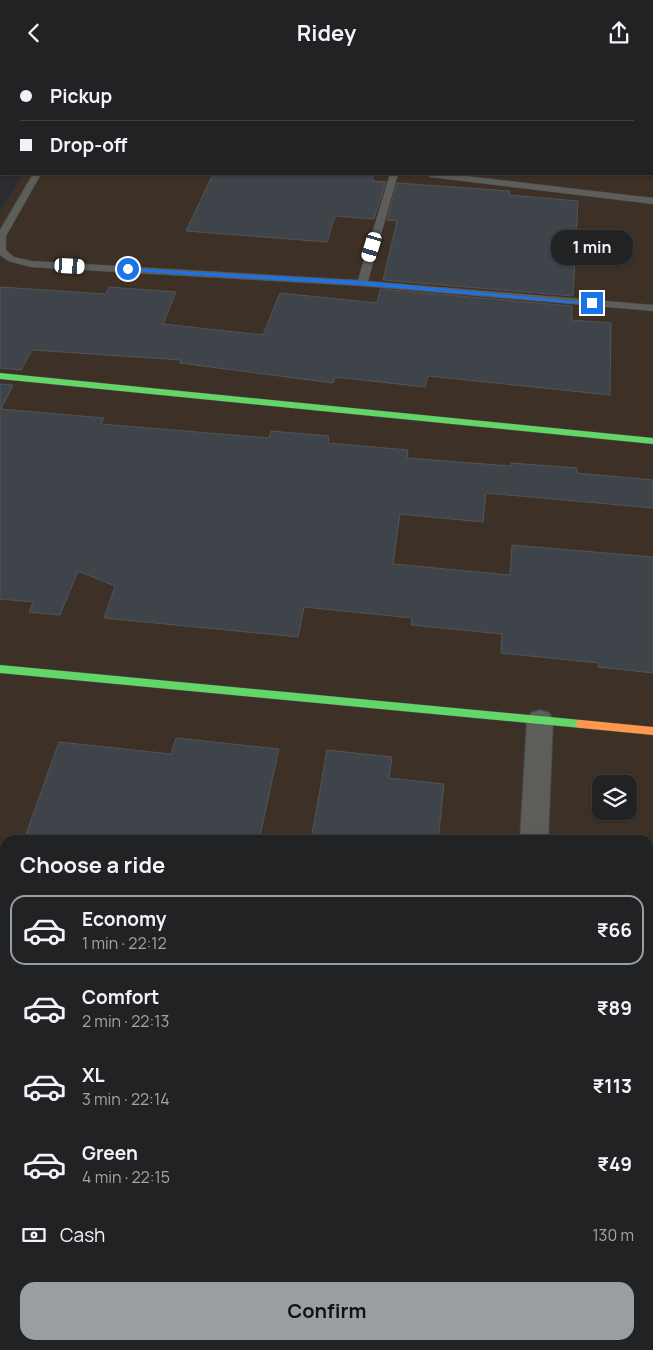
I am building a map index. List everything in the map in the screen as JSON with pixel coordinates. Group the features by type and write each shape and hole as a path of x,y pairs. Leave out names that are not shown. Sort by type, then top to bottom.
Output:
{"street":[{"path":"0,376 653,441"},
{"path":"0,669 653,731"},
{"path":"534,835 540,720"}],"lane":[{"path":"36,175 1,236 1,251 11,259 31,263 362,283 653,308"},
{"path":"362,283 394,175"},
{"path":"438,175 653,201"}],"shaded area":[{"path":"22,175 653,175 653,835 0,835 0,212"}],"building":[{"path":"213,175 374,175 372,181 386,182 374,219 335,216 327,242 186,231"},
{"path":"397,183 510,191 509,195 578,201 573,296 383,280 397,221 387,220"},
{"path":"0,287 106,294 109,287 176,292 163,324 263,335 280,293 377,303 380,289 572,306 572,320 611,323 610,395 428,376 425,387 335,377 333,383 180,363 181,360 32,350 21,370 0,368"},
{"path":"0,384 13,385 1,409 104,418 101,424 269,438 271,431 329,436 328,443 408,450 407,458 511,466 511,463 577,468 577,473 653,480 653,508 486,493 483,522 400,514 393,564 510,575 512,545 653,557 653,673 598,667 598,663 501,653 502,634 411,625 412,618 304,607 298,637 104,618 115,586 78,571 60,615 29,612 33,602 0,599"},
{"path":"176,738 279,749 260,835 26,835 59,742 171,754"},
{"path":"327,750 392,757 389,778 444,784 439,835 312,835"}],"traffic: fast":[{"path":"0,376 653,441"},
{"path":"0,669 581,724"}],"traffic: slow":[{"path":"581,724 653,731"}],"route":[{"path":"128,269 362,283 592,303"}]}
